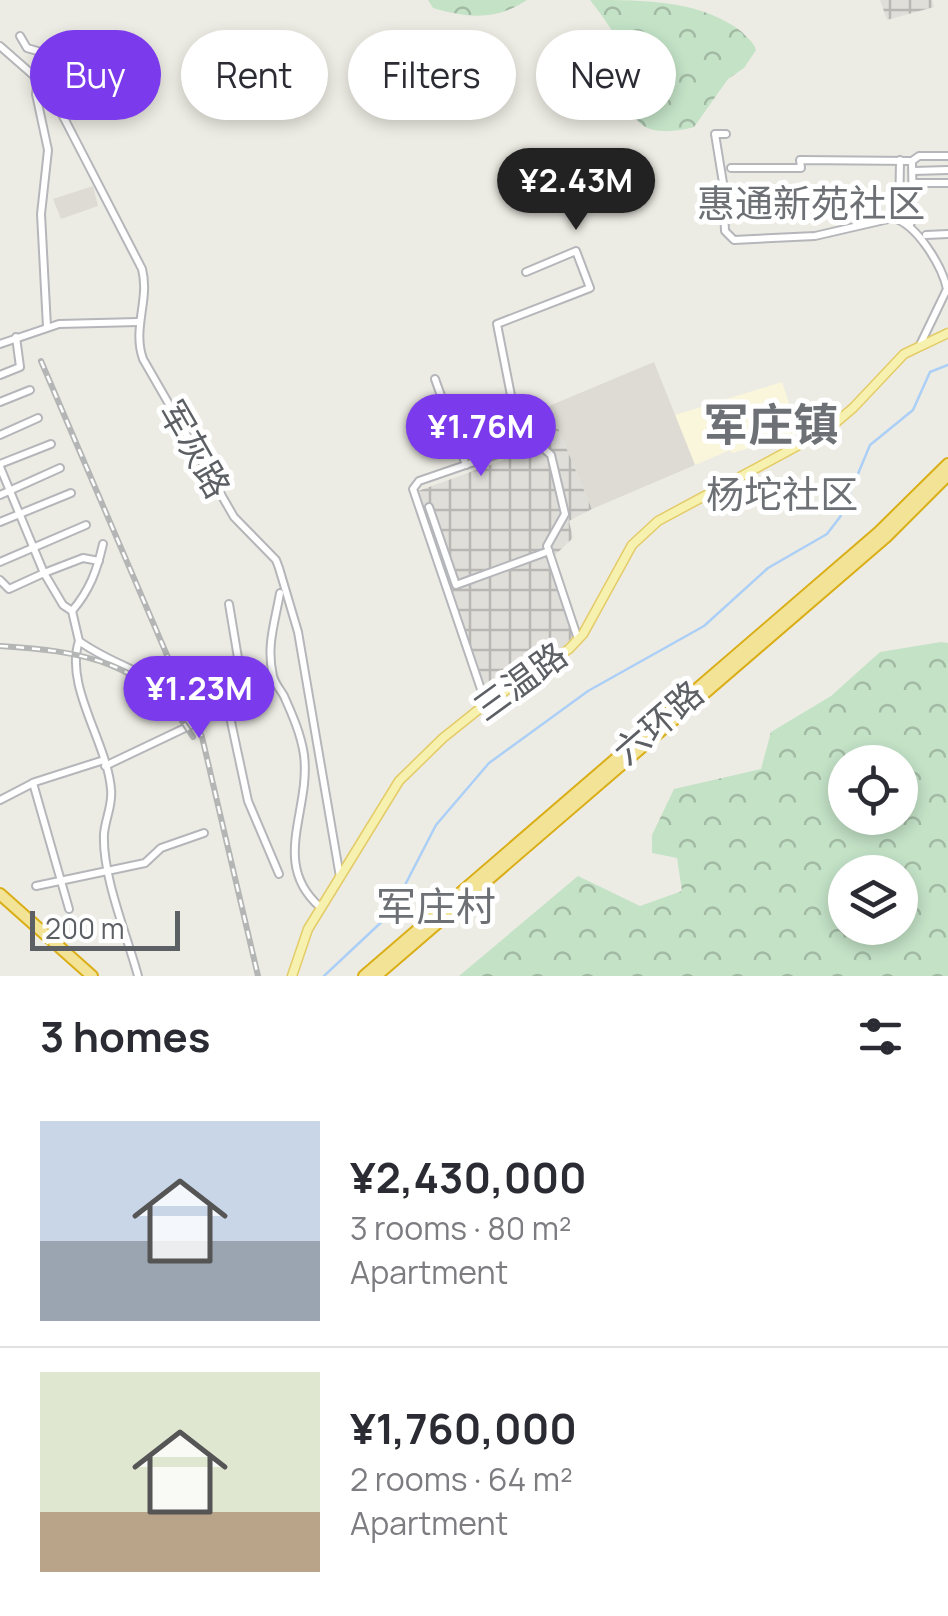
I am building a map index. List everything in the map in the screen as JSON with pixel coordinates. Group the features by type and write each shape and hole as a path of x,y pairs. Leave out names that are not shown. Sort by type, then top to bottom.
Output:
{"highway":[{"name":"六环路","path":"376,976 879,532 948,464"},
{"name":"六环路","path":"364,976 886,537 948,475"},
{"path":"0,894 92,976"}],"main road":[{"name":"三温路","path":"292,976 308,928 406,773 486,704 555,660 578,639 632,545 644,532 827,430 853,408 892,364 920,345 948,333"}],"street":[{"path":"20,36 30,49"},
{"name":"军灰路","path":"0,46 30,70"},
{"path":"42,120 48,150 41,214 47,327"},
{"name":"军灰路","path":"64,120 142,269 145,285 138,342 144,359 242,527 276,560 279,568 298,632 340,878"},
{"path":"726,134 715,134 725,231 734,240 815,236 899,219 909,226 938,267 948,289 920,345"},
{"path":"731,168 801,168 800,160 912,161 918,156 948,156"},
{"path":"899,219 900,160"},
{"path":"909,226 913,219 912,161"},
{"path":"912,171 948,170"},
{"path":"913,183 948,183"},
{"path":"926,234 948,234"},
{"path":"486,704 413,489 419,482 512,449 518,440 497,324 590,288 576,252 526,272"},
{"path":"0,344 47,327 138,322"},
{"path":"0,375 20,367 16,337"},
{"path":"436,379 466,465"},
{"path":"0,402 30,390"},
{"path":"0,435 38,418"},
{"path":"533,439 551,456 565,514 547,546 578,639"},
{"path":"50,444 0,466 44,573 63,605 72,610 79,641 76,670 111,788 104,834 110,881 138,976"},
{"path":"0,494 60,468"},
{"path":"0,522 71,493"},
{"path":"429,508 456,585 549,551"},
{"path":"0,562 86,526"},
{"path":"72,610 85,596 103,544"},
{"path":"0,580 9,590 84,558 99,562"},
{"path":"280,593 268,641 274,680 300,734 304,756 304,789 292,850 306,895 320,907"},
{"path":"230,604 244,694"},
{"path":"79,641 137,669 164,688 182,706 190,724"},
{"path":"0,800 33,783 105,763 274,680"},
{"path":"228,703 248,800 279,874"},
{"path":"33,783 69,909"},
{"path":"36,886 145,863 161,848 204,833"},
{"path":"0,909 12,904"}],"shaded area":[{"path":"880,0 932,0 934,7 887,20"},
{"path":"93,186 98,206 61,219 53,199"},
{"path":"654,362 695,465 592,509 549,406"},
{"path":"782,382 799,434 732,453 730,450 695,465 675,415"},
{"path":"549,406 592,509 569,521 573,538 546,558 573,636 561,650 511,682 507,677 483,685 418,491 526,452 521,417"}],"green space":[{"path":"428,0 527,0 504,12 482,16 433,8"},
{"path":"590,0 690,8 726,21 742,32 756,50 744,68 728,79 694,127 654,130 637,120 676,120 676,30 612,30"},
{"path":"948,643 948,976 459,976 578,876 640,906 682,891 677,858 652,853 652,835 674,789 761,769 771,732 831,696 880,652"}],"waterway":[{"path":"324,976 390,914 436,825 489,763 588,691 704,626 768,568 827,534 840,517 870,445 913,410 930,372 948,365"}],"railway":[{"path":"41,361 202,737 258,976"},
{"path":"0,646 58,652 110,665 155,691 193,737"}],"district":[{"name":"惠通新苑社区","path":"811,202"},
{"name":"军庄镇","path":"771,424"},
{"name":"杨坨社区","path":"782,493"},
{"name":"军庄村","path":"436,905"}]}
